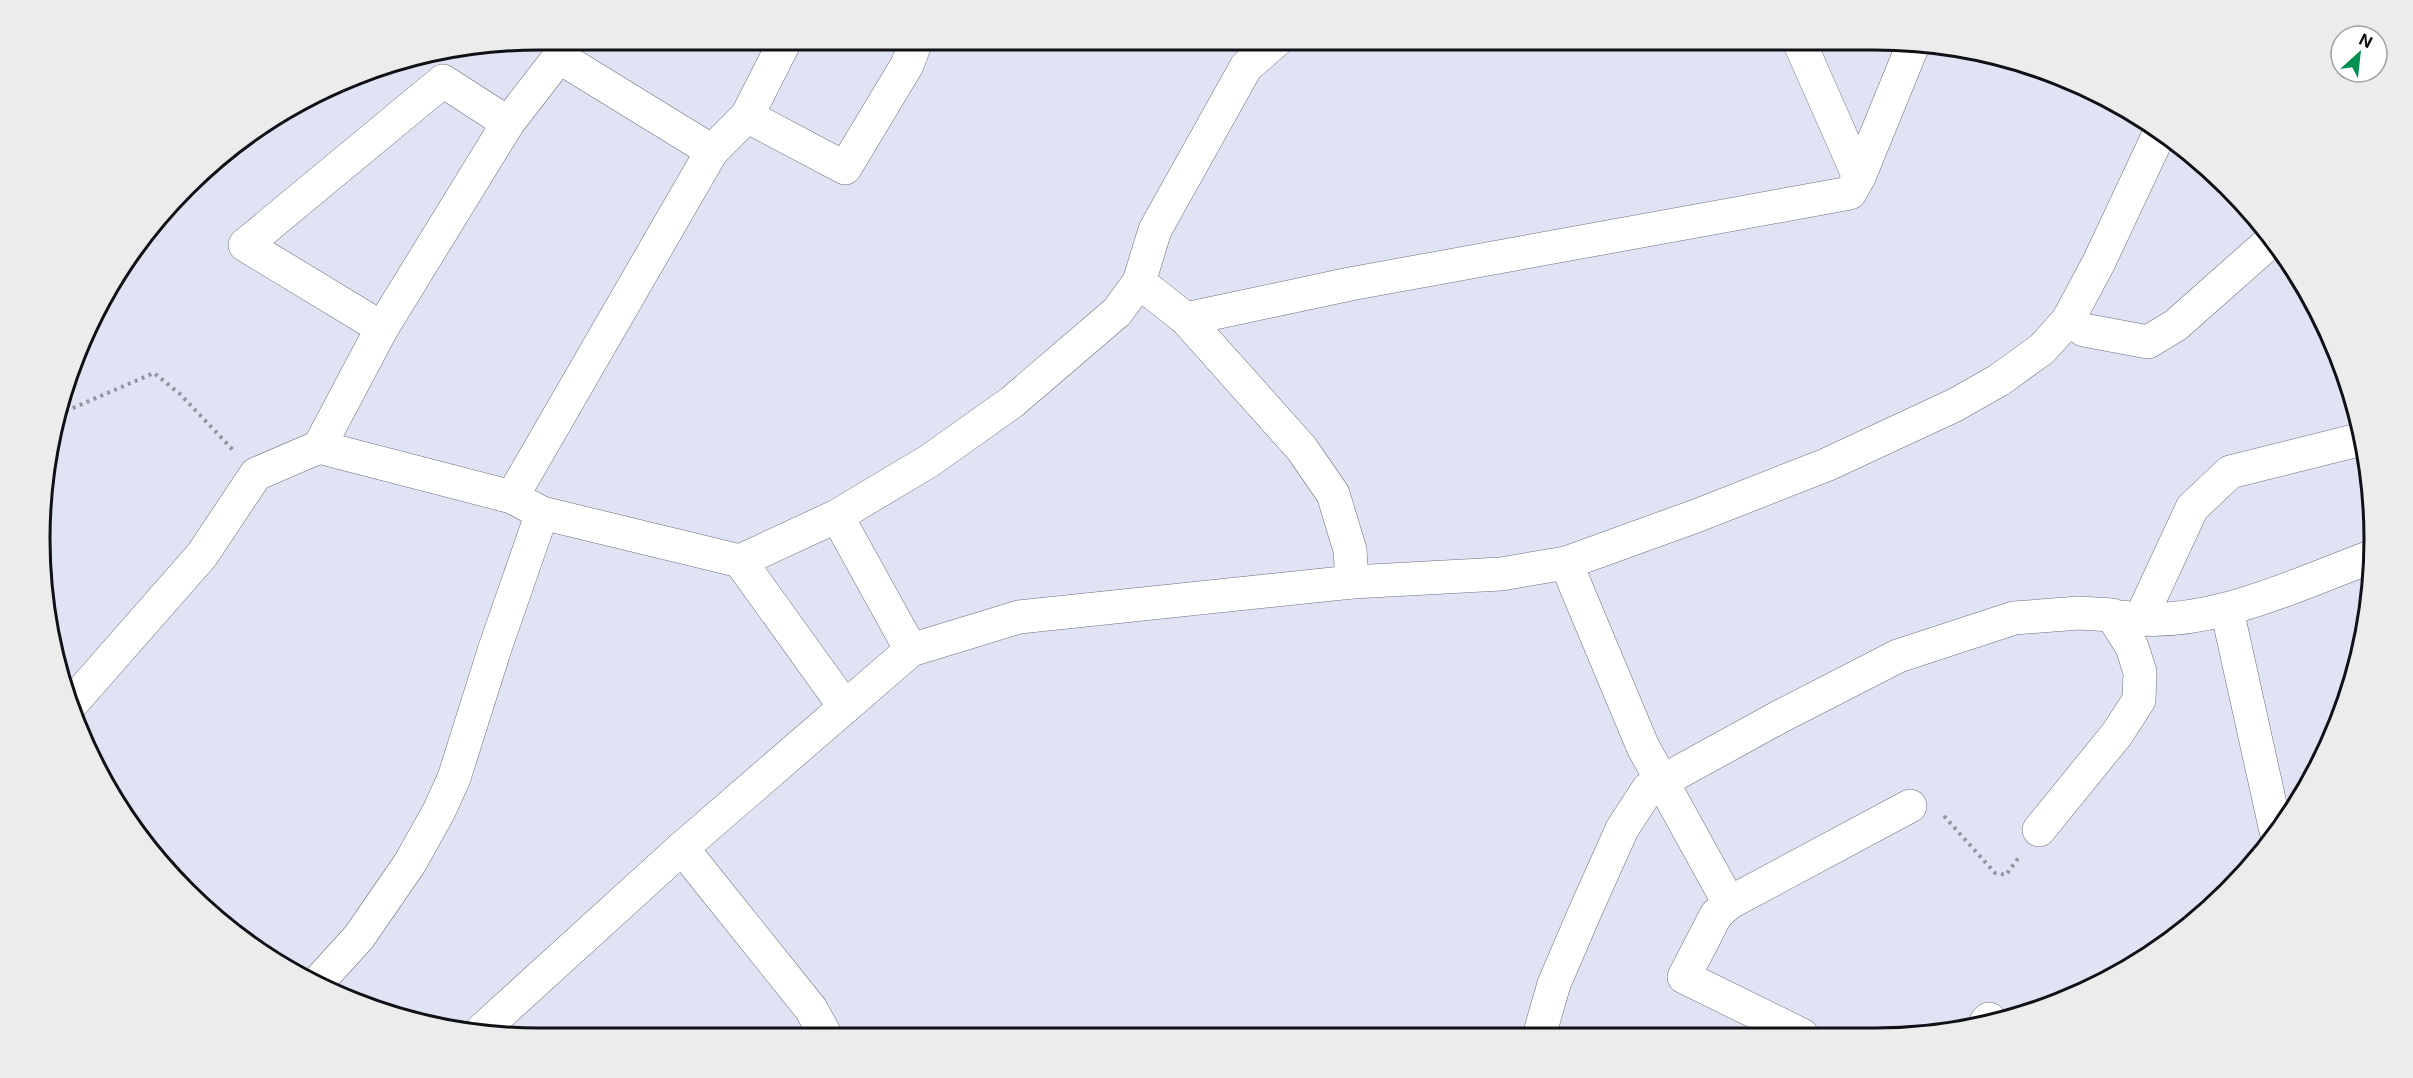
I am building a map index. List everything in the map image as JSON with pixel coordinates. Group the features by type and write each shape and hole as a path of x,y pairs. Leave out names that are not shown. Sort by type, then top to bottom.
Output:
{"street":[{"path":"319,447 382,328 508,123 563,50"},
{"path":"567,50 712,152"},
{"path":"512,497 712,152 747,116 780,50"},
{"path":"747,116 845,168 908,65 913,50"},
{"path":"76,699 202,555 256,474 319,447 512,497 542,513 740,561 837,516 929,460 1012,402 1117,312 1140,282 1155,230 1246,67 1265,50"},
{"path":"1803,50 1859,177"},
{"path":"1186,319 1350,284 1850,193 1859,177 1910,51"},
{"path":"382,328 245,245 443,81 508,123"},
{"path":"487,1025 682,848 911,650 1020,616 1352,582 1501,574 1566,563 1696,516 1826,465 1955,405 1999,380 2042,349 2068,320 2099,262 2156,140"},
{"path":"2068,320 2084,330 2148,342 2176,326 2265,245"},
{"path":"1140,282 1186,319 1302,449 1333,494 1350,550 1352,582"},
{"path":"2039,830 2117,734 2139,700 2140,672 2126,618 2192,508 2230,472 2353,441"},
{"path":"322,978 359,938 410,863 439,811 454,778 495,648 542,513"},
{"path":"837,516 911,650"},
{"path":"1541,1028 1554,984 1622,829 1648,789 1662,781 1898,656 2014,618 2079,613 2126,618 2187,617 2227,610 2363,560"},
{"path":"740,561 845,707"},
{"path":"1566,563 1643,747 1729,903"},
{"path":"2227,610 2274,821"},
{"path":"1788,1028 1684,977 1716,915 1729,903 1910,806"},
{"path":"682,848 812,1010 822,1028"}],"path":[{"path":"66,411 154,373 180,394 256,474"},
{"path":"1910,806 1927,805 1945,816 1995,873 2006,875 2039,830"},
{"path":"167,857 184,876"}]}
